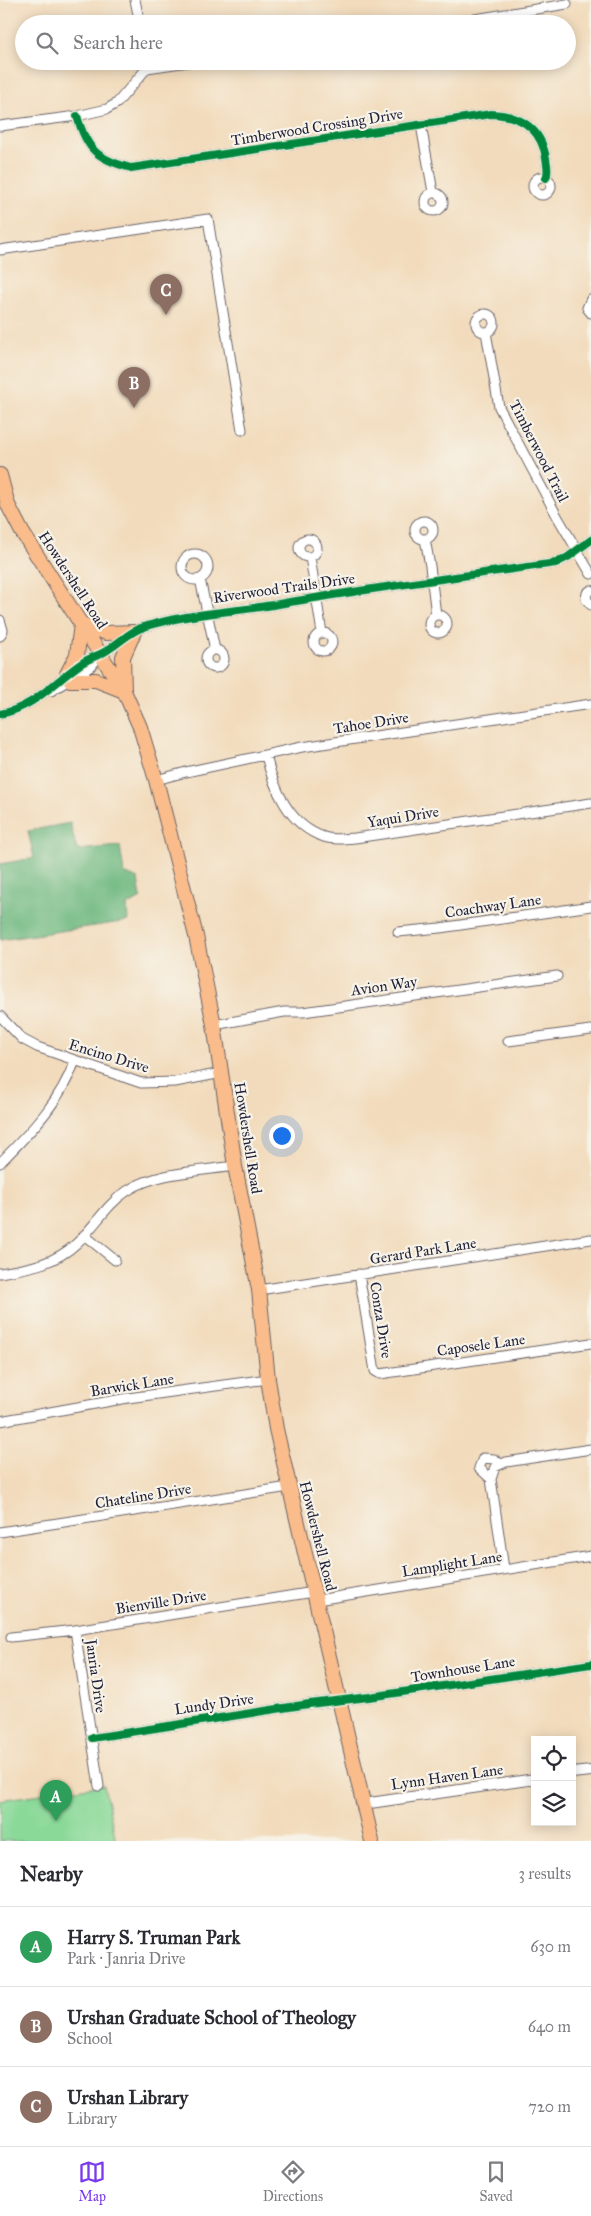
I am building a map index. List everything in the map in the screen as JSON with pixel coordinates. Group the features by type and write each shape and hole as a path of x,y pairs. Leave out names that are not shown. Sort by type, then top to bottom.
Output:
{"main road":[{"name":"Howdershell Road","path":"0,475 8,505 22,532 124,691 140,727 156,780 196,936 214,1026 235,1166 258,1290 268,1379 289,1487 372,1841"},
{"path":"81,624 106,633 134,632 123,657 124,691 96,680 68,677 77,655 81,624"}],"street":[{"path":"135,0 138,15"},
{"path":"499,15 567,4"},
{"path":"0,126 77,116 107,108 117,103 142,70"},
{"name":"Timberwood Crossing Drive","path":"77,116 81,131 90,147 102,158 131,168 491,114 506,114 518,118 530,127 544,148 548,174 546,178"},
{"path":"421,125 433,192"},
{"path":"0,250 208,219 242,430"},
{"path":"591,299 587,304 591,313"},
{"name":"Timberwood Trail","path":"486,332 499,407 591,574"},
{"path":"425,539 436,615"},
{"name":"Riverwood Trails Drive","path":"0,714 23,707 68,677 90,667 102,654 141,628 169,620 272,605 316,596 556,563 577,551 591,540"},
{"path":"310,557 322,633"},
{"path":"200,579 209,613 215,650"},
{"path":"591,590 587,593 586,599 591,605"},
{"path":"0,620 3,630 0,636"},
{"name":"Tahoe Drive","path":"156,780 302,747 591,704"},
{"name":"Yaqui Drive","path":"266,755 276,788 285,805 297,821 311,832 325,838 354,838 591,803"},
{"name":"Coachway Lane","path":"398,932 440,928 591,906"},
{"name":"Avion Way","path":"214,1026 284,1012 303,1012 558,976"},
{"name":"Encino Drive","path":"0,1016 22,1038 37,1047 141,1083 175,1082 222,1073"},
{"path":"508,1041 591,1030"},
{"path":"0,1162 55,1102 68,1080 75,1061"},
{"path":"0,1273 33,1268 53,1260 76,1243 112,1204 128,1190 138,1185 169,1176 235,1166"},
{"path":"84,1235 114,1260"},
{"name":"Gerard Park Lane","path":"258,1290 591,1239"},
{"name":"Conza Drive","path":"359,1274 375,1371"},
{"name":"Caposele Lane","path":"375,1371 380,1374 591,1343"},
{"name":"Barwick Lane","path":"0,1421 128,1398 268,1379"},
{"path":"504,1569 491,1479 492,1472 500,1464 591,1449"},
{"path":"491,1479 479,1468 482,1458 487,1457 500,1464"},
{"name":"Chateline Drive","path":"0,1532 289,1487"},
{"name":"Lamplight Lane","path":"316,1596 591,1556"},
{"name":"Bienville Drive","path":"11,1637 75,1630 316,1596"},
{"name":"Janria Drive","path":"75,1630 99,1786"},
{"name":"Townhouse Lane","path":"339,1699 369,1697 591,1664"},
{"name":"Lundy Drive","path":"92,1738 339,1699"},
{"path":"576,1772 591,1770"},
{"name":"Lynn Haven Lane","path":"363,1804 531,1780"}],"green space":[{"path":"70,823 77,850 120,846 124,873 138,879 141,898 127,906 128,921 0,940 0,864 34,858 28,831"},
{"path":"104,1785 116,1841 0,1841 0,1800"}],"cycle path":[{"path":"77,116 85,137 95,151 110,161 131,168 491,114 501,115 520,120 534,131 546,158 548,171 546,178"},
{"path":"0,714 12,711 34,700 82,663 106,651 131,633 144,627 194,616 556,563 568,557 591,540"},
{"path":"92,1738 309,1704 591,1664"}],"place":[{"name":"Urshan Library","path":"166,315"},
{"name":"Urshan Graduate School of Theology","path":"134,408"},
{"name":"Harry S. Truman Park","path":"56,1821"}]}
